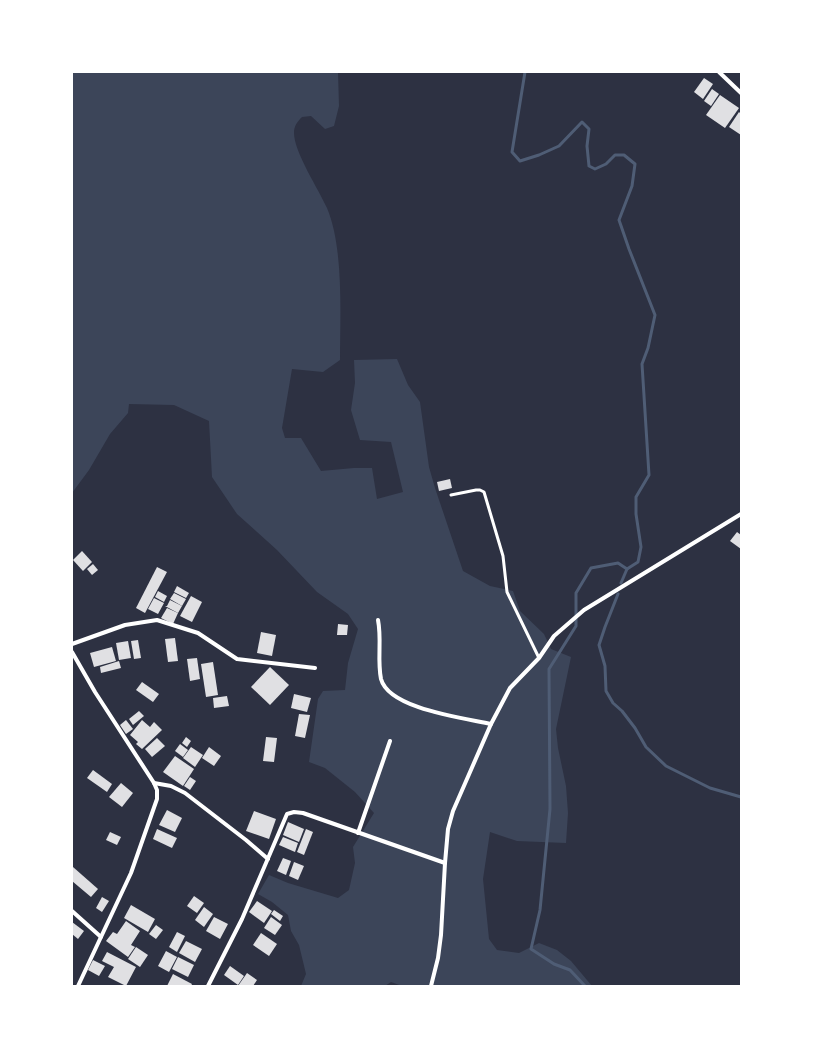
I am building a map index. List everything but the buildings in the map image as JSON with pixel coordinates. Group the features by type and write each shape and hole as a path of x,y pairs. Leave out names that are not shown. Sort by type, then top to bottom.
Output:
{"street":[{"path":"719,72 741,93"},
{"path":"431,986 442,935 448,829 453,811 491,724 510,688 539,658 554,636 584,610 741,514"},
{"path":"72,644 125,625 157,620 198,633 237,659 315,668"},
{"path":"378,620 380,630 379,662 381,678 384,686 390,693 422,709 491,724"},
{"path":"72,652 95,692 154,783 157,790 158,799 131,873 78,986"},
{"path":"358,833 390,741"},
{"path":"154,783 171,786 185,793 268,859"},
{"path":"208,986 242,919 287,814 294,812 303,813 445,863"},
{"path":"72,911 101,937"}],"lane":[{"path":"451,495 476,490 484,492 503,556 507,592 539,658"}],"shaded area":[{"path":"72,72 338,72 339,106 334,126 325,129 311,116 302,117 296,124 294,133 295,141 302,160 327,208 336,242 340,282 340,360 323,372 292,369 282,428 285,438 301,438 321,471 372,468 377,499 403,492 391,442 360,440 351,410 355,383 354,360 397,359 408,385 420,402 429,467 463,571 490,586 513,591 520,611 544,634 551,649 571,657 556,729 558,748 566,786 568,813 566,843 517,841 490,832 483,879 489,939 497,950 519,953 539,943 557,950 571,961 592,986 402,986 391,982 385,986 301,986 306,974 299,945 291,931 288,915 272,902 258,894 269,875 288,883 338,898 349,890 355,863 353,847 374,813 355,792 325,768 309,762 318,699 323,691 345,690 348,663 358,629 348,614 317,592 277,550 237,514 212,477 209,421 174,405 129,404 128,413 110,434 89,470 72,493"}],"waterway":[{"path":"525,72 512,152 520,161 539,155 559,146 582,122 589,129 587,146 589,166 595,169 606,164 615,155 624,155 635,164 632,186 619,220 655,315 648,348 642,364 649,475 636,497 636,514 641,547 638,562 627,569 618,563 591,568 576,593 576,626 549,669 550,809 540,910 531,949 554,964 570,970 585,986"},
{"path":"621,583 627,569"},
{"path":"618,594 599,645 605,666 606,691 613,703 622,711 635,728 646,747 666,766 710,788 741,797"}]}
